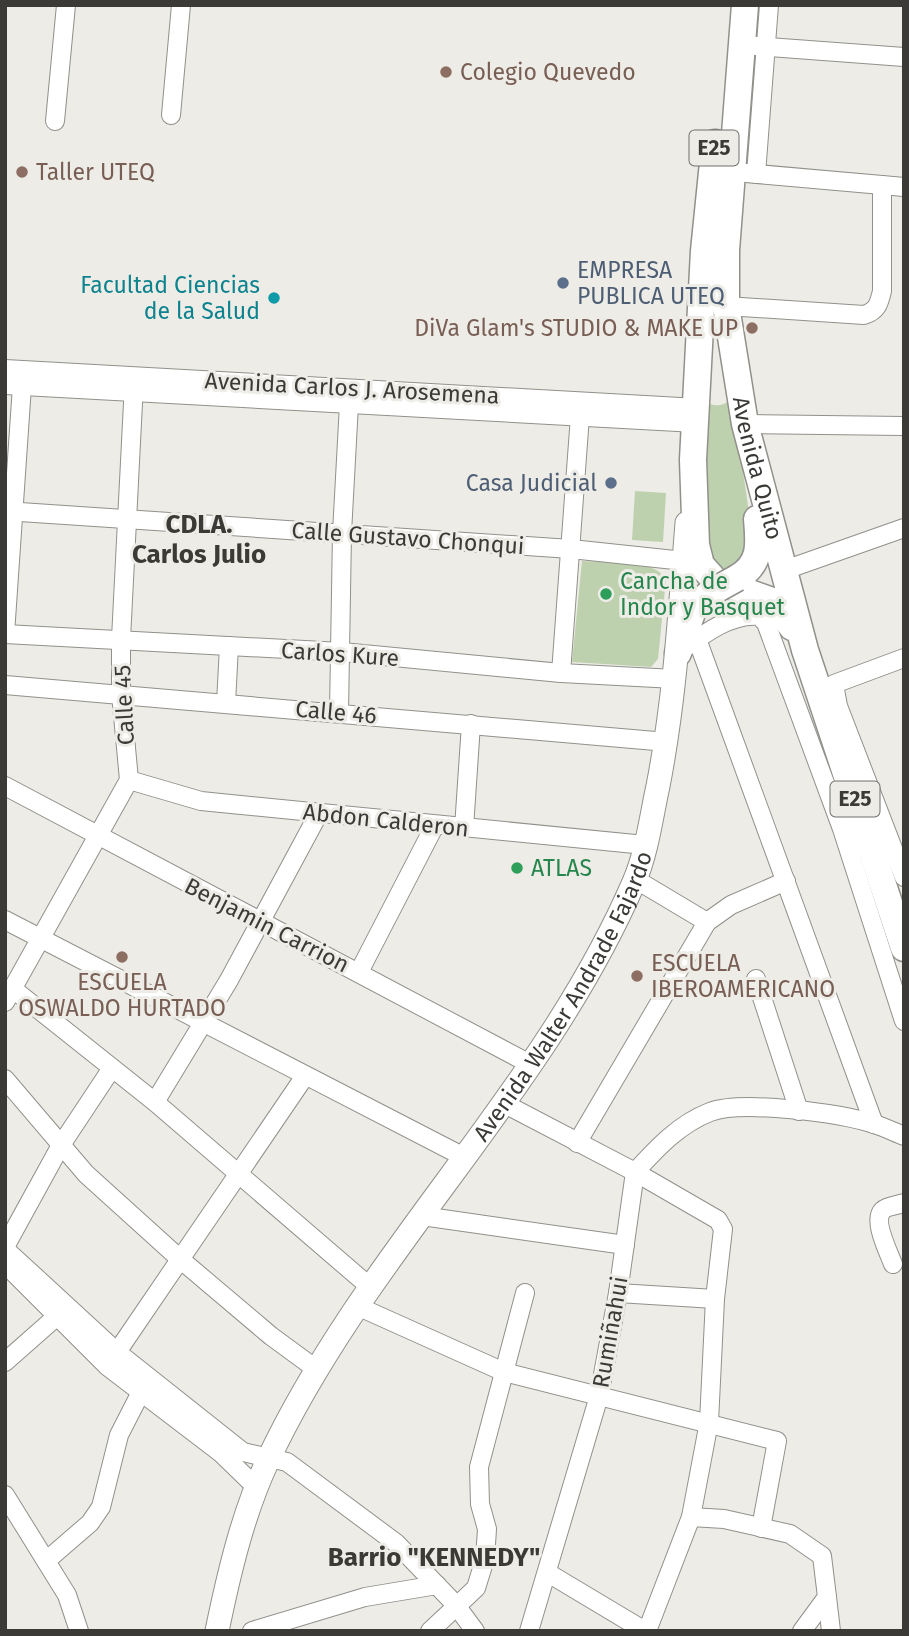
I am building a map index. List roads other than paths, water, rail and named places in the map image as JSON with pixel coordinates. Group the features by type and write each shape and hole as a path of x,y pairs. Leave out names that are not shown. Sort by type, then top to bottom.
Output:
{"highway":[{"name":"Avenida Walter Andrade Fajardo","path":"693,460 702,291 728,5"},
{"name":"E25","path":"726,306 730,172 754,46 746,5"},
{"name":"Avenida Quito","path":"726,306 745,424 782,571 792,642 897,903 904,948"},
{"path":"700,360 706,387 718,392 725,390 731,383 735,359"},
{"path":"737,583 749,569 759,549 751,454"},
{"path":"693,460 696,545 710,584"},
{"path":"710,584 737,583 776,605 792,642"},
{"path":"683,657 694,607 710,584"}],"main road":[{"name":"Avenida Walter Andrade Fajardo","path":"217,1631 229,1576 256,1487 268,1458 316,1369 370,1287 559,1024 590,971 635,879 645,845 683,657 684,561 693,460"}],"street":[{"path":"55,121 66,5"},
{"path":"172,115 181,5"},
{"path":"756,174 754,46 769,5"},
{"path":"754,46 904,57"},
{"path":"730,172 904,187"},
{"path":"726,306 864,315 872,312 879,304 882,291 882,185"},
{"name":"Avenida Carlos J. Arosemena","path":"5,369 349,404 580,416 697,416"},
{"name":"Avenida Carlos J. Arosemena","path":"14,386 134,384 697,416"},
{"name":"Calle 45","path":"129,780 121,694 121,639 134,384"},
{"path":"5,634 14,386"},
{"path":"339,712 342,533 349,404"},
{"path":"561,673 580,416"},
{"path":"745,424 904,426"},
{"name":"Calle Gustavo Chonqui","path":"9,511 571,549 684,561"},
{"path":"782,571 904,528"},
{"path":"874,1124 786,881 683,657 726,623 754,615 763,618 792,642 842,829 904,1021"},
{"name":"Carlos Kure","path":"5,634 342,652 561,673 683,657"},
{"path":"226,703 229,646"},
{"path":"904,657 834,684 838,706 904,877"},
{"name":"Calle 46","path":"5,685 667,742"},
{"path":"464,828 471,724"},
{"path":"129,780 9,995 155,1102 370,1287"},
{"name":"Abdon Calderon","path":"129,780 201,801 645,845"},
{"name":"Benjamin Carrion","path":"5,786 530,1064"},
{"path":"155,1102 260,922 319,813"},
{"path":"359,972 435,825"},
{"path":"635,879 708,922"},
{"path":"577,1143 708,922 731,905 786,881"},
{"path":"5,920 204,1020 305,1076 464,1157"},
{"path":"757,979 799,1111"},
{"path":"112,1068 61,1144 5,1248 117,1352 243,1452 287,1462 396,1543 455,1604 475,1631"},
{"path":"117,1352 305,1076"},
{"path":"5,1079 86,1174 180,1259 271,1336 316,1369"},
{"path":"503,1103 635,1172 718,1220 723,1229 715,1299 709,1422 691,1517 646,1631 548,1573"},
{"path":"635,1172 667,1137 719,1109 799,1111 874,1124 904,1136"},
{"name":"Rumiñahui","path":"529,1631 599,1396 618,1293 635,1172"},
{"path":"893,1264 880,1224 880,1215 884,1209 904,1203"},
{"path":"422,1216 625,1245"},
{"path":"5,1264 56,1317 140,1394 221,1453 256,1487"},
{"path":"430,1631 455,1604 477,1588 485,1559 487,1529 480,1504 479,1467 525,1293"},
{"path":"618,1293 715,1299"},
{"path":"357,1306 504,1372 777,1441 761,1528"},
{"path":"5,1362 56,1317"},
{"path":"46,1561 90,1523 101,1507 119,1435 140,1394"},
{"path":"5,1495 67,1595 79,1631"},
{"path":"691,1517 790,1534 822,1556 831,1631"},
{"path":"252,1631 365,1597 437,1585"},
{"path":"802,1631 827,1597"}],"place":[{"name":"Colegio Quevedo","path":"446,72"},
{"name":"Taller UTEQ","path":"22,172"},
{"name":"EMPRESA PUBLICA UTEQ","path":"563,283"},
{"name":"Facultad Ciencias de la Salud","path":"274,298"},
{"name":"DiVa Glam's STUDIO & MAKE UP","path":"752,328"},
{"name":"Casa Judicial","path":"611,483"},
{"name":"Cancha de Indor y Basquet","path":"606,594"},
{"name":"ATLAS","path":"517,868"},
{"name":"ESCUELA OSWALDO HURTADO","path":"122,957"},
{"name":"ESCUELA IBEROAMERICANO","path":"637,976"}],"district":[{"name":"CDLA. Carlos Julio","path":"199,539"},
{"name":"Barrio \"KENNEDY\"","path":"434,1557"}]}
